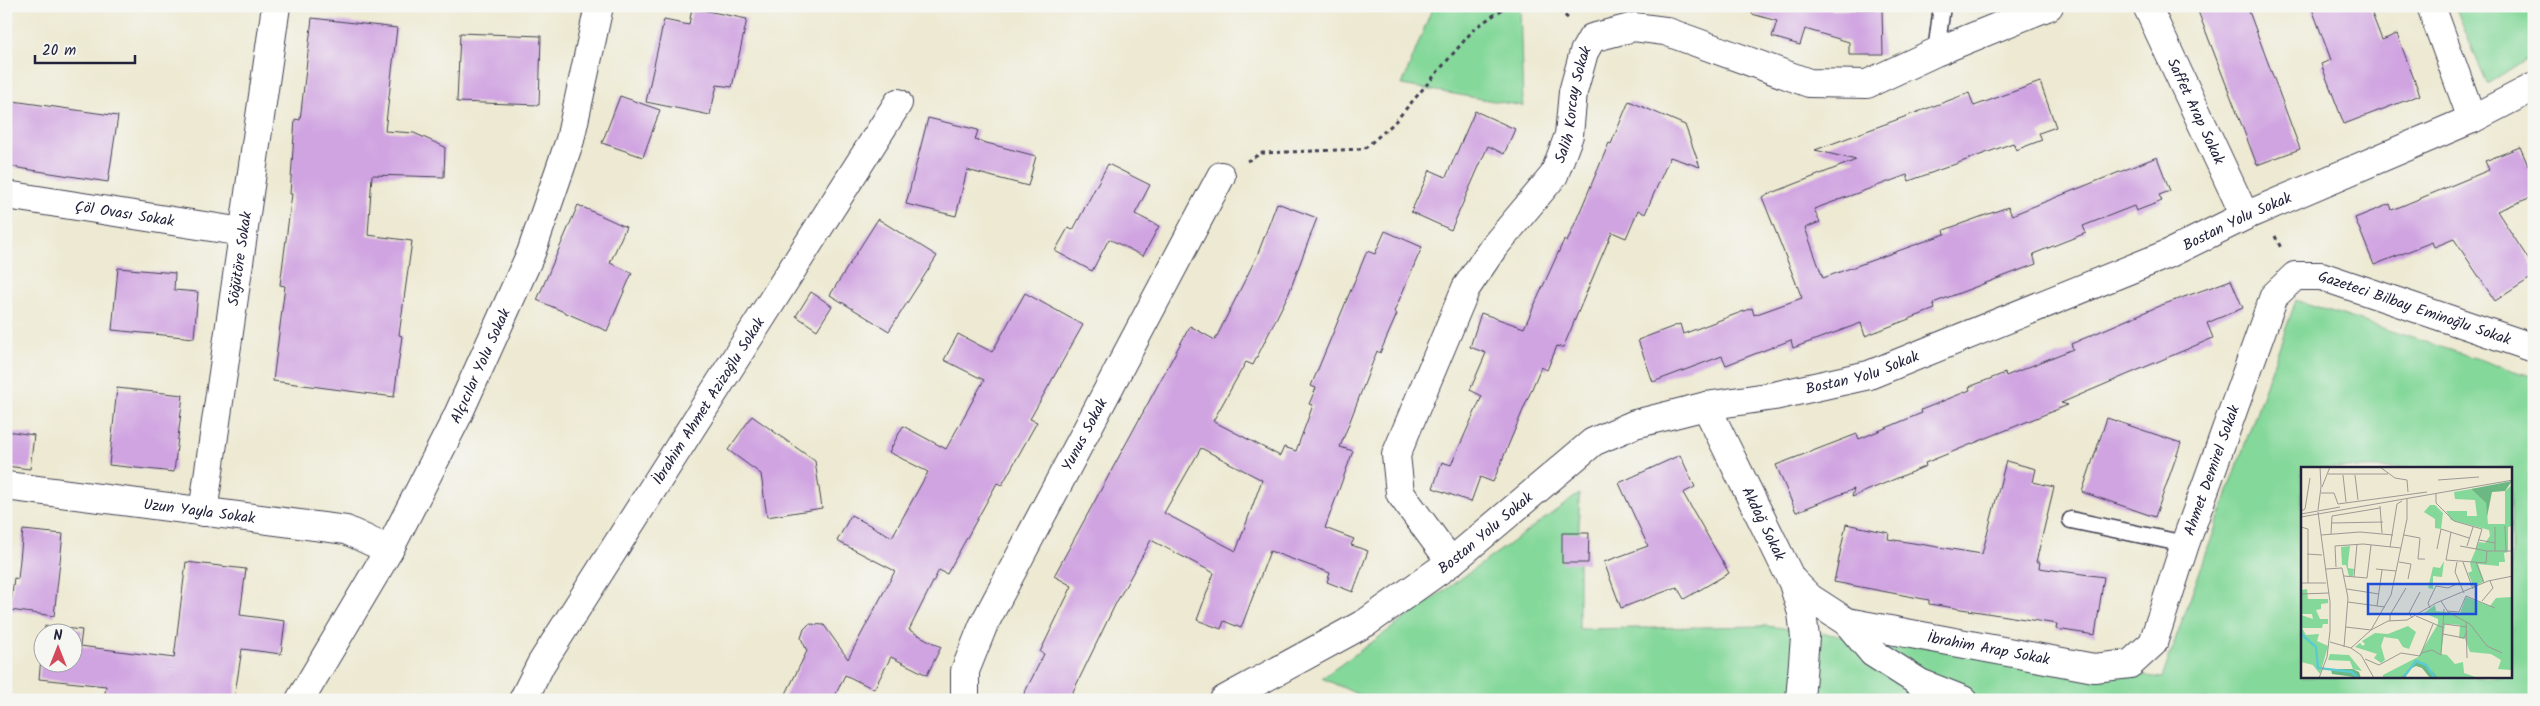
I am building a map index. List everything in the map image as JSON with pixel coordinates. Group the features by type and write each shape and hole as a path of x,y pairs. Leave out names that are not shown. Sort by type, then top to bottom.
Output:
{"street":[{"name":"Söğütöre Sokak","path":"202,512 276,6"},
{"name":"Alçıcılar Yolu Sokak","path":"300,700 388,550 457,417 531,253 570,140 600,6"},
{"name":"Salih Korcay Sokak","path":"1451,562 1400,493 1396,455 1466,288 1493,248 1554,175 1569,135 1573,92 1584,52 1592,38 1634,27 1665,31 1809,83 1868,84 1936,52 2049,6"},
{"name":"Saffet Arap Sokak","path":"2147,6 2253,213"},
{"path":"2431,6 2472,119"},
{"name":"Bostan Yolu Sokak","path":"1224,700 1367,622 1451,562 1593,442 1635,424 1706,406 1774,396 1869,375 2168,254 2253,213 2472,119 2534,87"},
{"name":"İbrahim Ahmet Azizoğlu Sokak","path":"523,700 541,664 898,103"},
{"name":"Yunus Sokak","path":"965,700 965,671 983,626 1221,176"},
{"name":"Çöl Ovası Sokak","path":"6,195 243,232"},
{"name":"Gazeteci Bilbay Eminoğlu Sokak","path":"2295,276 2321,276 2534,348"},
{"name":"Ahmet Demirel Sokak","path":"2130,664 2153,643 2185,544 2274,296 2295,276"},
{"name":"Akdağ Sokak","path":"1706,406 1792,579 1810,598 1847,622"},
{"name":"Uzun Yayla Sokak","path":"6,486 346,530 388,550"},
{"path":"1792,579 1802,613 1806,637 1800,700"},
{"path":"1847,622 1873,653 1920,683 1963,700"},
{"name":"İbrahim Arap Sokak","path":"1847,622 2094,668 2130,664"}],"lane":[{"path":"1936,52 1942,6"},
{"path":"2071,520 2185,544"}],"path":[{"path":"1221,176 1262,153 1364,149 1393,124 1475,28 1507,6"},
{"path":"2253,213 2295,276"}],"green space":[{"path":"1433,6 1520,6 1523,106 1402,85"},
{"path":"2455,6 2534,6 2534,54 2487,84"},
{"path":"2296,300 2534,377 2534,700 1370,700 1322,678 1579,494 1579,629 1767,626 2162,678"}],"building":[{"path":"1753,6 1832,6 1831,10 1882,9 1883,55 1849,55 1849,42 1805,29 1800,45 1772,37 1777,21 1752,14"},
{"path":"2196,6 2247,6 2300,149 2257,165"},
{"path":"2311,6 2369,6 2382,40 2397,34 2420,95 2344,124 2321,64 2331,60"},
{"path":"692,8 747,19 732,87 717,85 710,115 646,102 664,20 689,25"},
{"path":"312,18 397,28 385,131 414,133 445,147 444,177 372,175 368,235 412,241 399,335 402,336 394,397 273,381 285,286 280,285 292,194 290,194 295,119 300,120"},
{"path":"460,33 541,36 539,105 457,102"},
{"path":"2040,82 2056,127 2039,133 2042,140 2016,150 2013,143 1909,181 1907,175 1814,209 1820,222 1805,228 1823,278 1945,234 1944,230 2008,207 2012,215 2157,157 2170,191 2159,195 2162,201 2136,211 2134,206 2083,226 2086,233 2033,254 2036,264 1933,303 1935,309 1865,336 1861,323 1793,348 1791,340 1726,365 1722,356 1653,382 1638,340 1680,324 1683,334 1752,308 1754,315 1802,298 1762,197 1856,160 1815,150 1969,93 1974,106"},
{"path":"620,96 660,110 643,157 602,143"},
{"path":"6,100 118,116 108,182 6,166"},
{"path":"1629,101 1685,125 1700,167 1670,157 1645,214 1638,210 1626,238 1612,232 1563,348 1557,346 1547,370 1541,367 1493,482 1480,477 1471,502 1433,488 1442,462 1451,465 1482,396 1470,390 1486,353 1470,347 1481,313 1524,328 1564,240 1567,242"},
{"path":"1475,111 1515,129 1504,154 1488,146 1451,230 1411,212 1430,170 1446,177"},
{"path":"928,118 978,130 975,140 1036,156 1028,186 967,170 956,216 906,204"},
{"path":"2520,147 2534,179 2534,196 2497,211 2534,268 2534,276 2495,301 2454,239 2434,247 2432,242 2374,265 2355,218 2390,204 2392,210 2489,170 2485,161"},
{"path":"1108,164 1150,185 1135,214 1159,226 1143,256 1109,239 1092,271 1055,251 1068,228 1073,230"},
{"path":"1277,203 1317,218 1289,293 1253,365 1246,362 1213,421 1280,456 1284,447 1296,451 1313,405 1309,404 1316,388 1311,386 1367,251 1375,254 1385,231 1422,247 1394,312 1397,314 1380,353 1377,351 1340,447 1353,451 1325,528 1354,539 1351,545 1368,551 1353,592 1327,582 1330,573 1270,551 1241,628 1224,621 1221,629 1197,620 1214,573 1151,540 1115,605 1069,700 1021,700 1044,654 1040,652 1072,586 1054,576 1190,326 1215,340 1257,256","holes":["1201,448 1262,480 1236,551 1164,513"]},
{"path":"578,205 626,227 610,263 632,273 607,331 537,300"},
{"path":"878,219 937,256 889,331 830,295"},
{"path":"118,268 175,273 174,290 198,292 194,338 112,330"},
{"path":"2231,280 2243,308 2207,323 2213,338 2061,403 2068,405 1925,463 1926,466 1852,497 1854,489 1796,512 1776,465 1857,434 1859,439 1922,413 1921,410 1970,390 1969,387 2005,373 2006,376 2073,349 2071,344 2159,306"},
{"path":"811,292 832,306 817,330 796,316"},
{"path":"1025,293 1083,325 1030,419 1037,422 1002,485 997,483 947,574 939,570 909,630 941,647 927,675 891,657 874,689 845,675 833,700 783,700 807,651 801,638 804,629 809,624 824,625 848,659 895,571 837,541 851,515 892,537 928,472 889,452 903,426 946,449 984,380 944,360 958,334 992,352"},
{"path":"117,388 183,395 174,472 109,465"},
{"path":"752,416 815,461 822,508 767,517 761,474 728,450"},
{"path":"2107,418 2181,443 2155,517 2082,492"},
{"path":"6,431 34,435 30,469 6,466"},
{"path":"1680,455 1695,487 1683,493 1729,573 1684,599 1677,587 1621,608 1604,562 1648,546 1619,483"},
{"path":"2006,461 2036,469 2033,482 2054,487 2036,562 2040,562 2039,568 2104,577 2095,635 2056,629 2057,624 1929,604 1929,600 1834,582 1846,524 1889,533 1888,539 1982,554"},
{"path":"23,530 63,534 54,616 10,610 14,578 18,579"},
{"path":"1562,533 1589,533 1588,563 1562,563"},
{"path":"186,562 246,569 240,615 285,621 281,654 242,649 234,700 104,700 106,686 39,679 39,674 82,674 82,646 174,658"}]}
